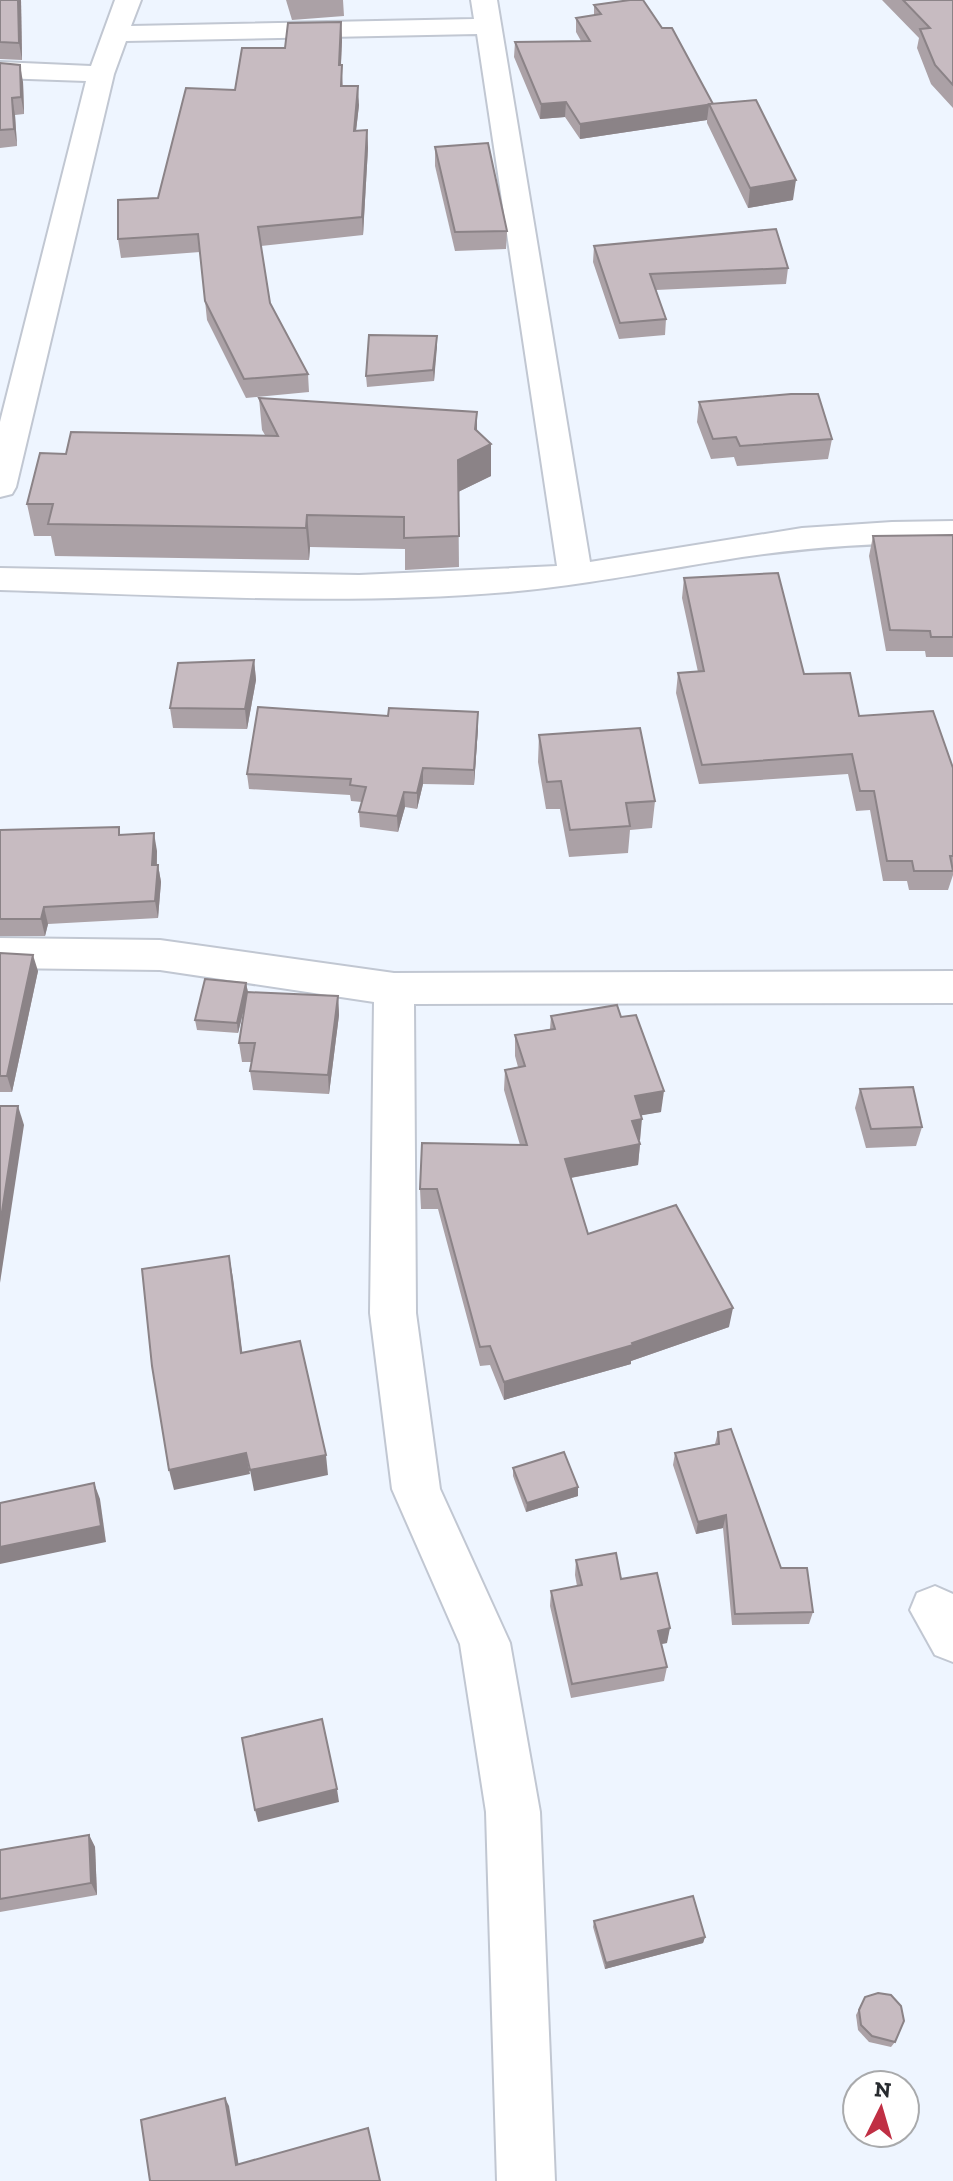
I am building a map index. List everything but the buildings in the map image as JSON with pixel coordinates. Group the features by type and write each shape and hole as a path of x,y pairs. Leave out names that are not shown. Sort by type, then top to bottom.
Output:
{"street":[{"path":"0,487 12,393 101,74 128,0"},
{"path":"115,34 487,13 575,575"},
{"path":"0,70 101,74"},
{"path":"0,579 272,587 475,583 575,575 710,551 847,532 953,532"},
{"path":"0,953 160,955 394,989 953,987"},
{"path":"394,989 393,1313 416,1489 485,1643 513,1812 526,2181"}]}
